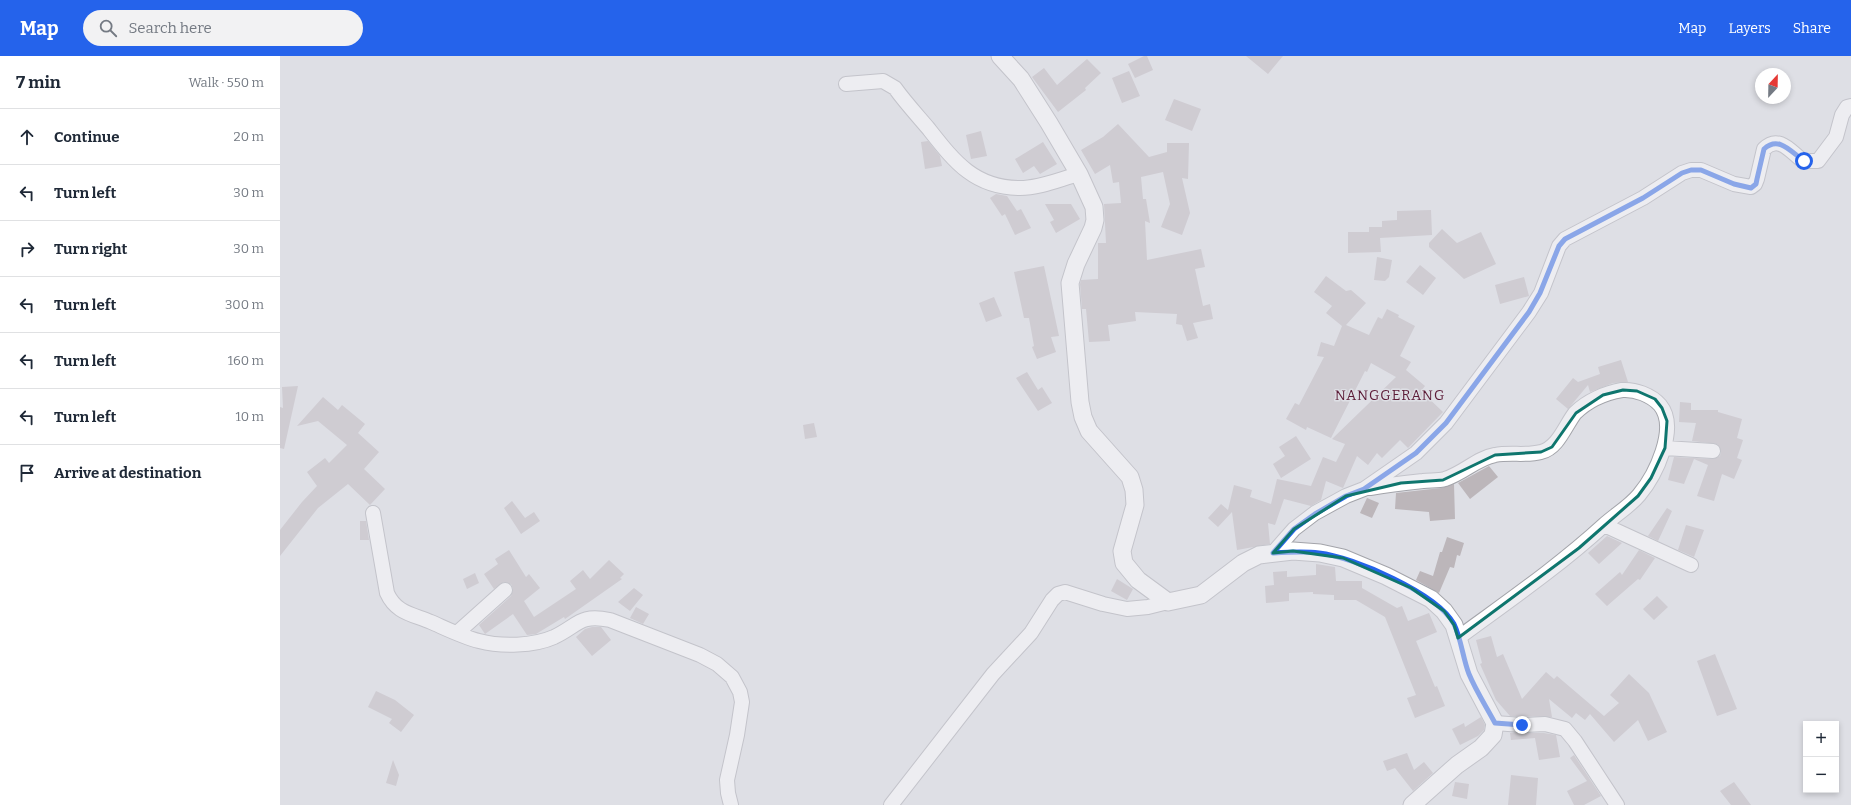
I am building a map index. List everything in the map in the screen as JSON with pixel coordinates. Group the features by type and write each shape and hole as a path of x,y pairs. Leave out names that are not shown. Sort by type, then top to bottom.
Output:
{"street":[{"path":"1000,56 1021,79 1079,174 1094,207 1095,220 1090,236 1072,274 1070,283 1082,417 1089,431 1130,477 1134,490 1136,505 1122,551 1124,563 1138,580 1168,602"},
{"path":"846,84 883,81 895,88 953,160 968,173 981,181 1004,187 1021,188 1036,186 1079,174"},
{"path":"1364,489 1416,453 1446,423 1529,312 1540,293 1559,246 1565,239 1643,198 1673,178 1687,171 1701,170 1734,184 1751,188 1756,184 1764,149 1771,143 1776,142 1786,146 1804,161 1818,161 1836,137 1842,115 1847,107 1851,106"},
{"path":"1273,553 1294,529 1315,514 1346,496 1364,489 1401,483 1443,480 1463,472 1478,460 1495,455 1541,452 1552,447 1576,413 1590,401 1603,395 1623,390 1637,391 1655,399 1662,408 1667,421 1665,448 1651,478 1638,496 1561,562 1458,638"},
{"path":"1665,448 1713,451"},
{"path":"373,513 387,593 392,604 407,614 480,642 497,644 530,643 554,637 575,623 594,617 610,620 717,664 732,677 740,692 742,702 737,735 727,780 731,805"},
{"path":"1604,525 1691,565"},
{"path":"891,805 993,674 1031,633 1052,600 1058,594 1065,592 1103,604 1127,609 1148,607 1201,594 1243,563 1260,556 1293,551 1320,553 1343,558 1386,576 1430,599 1444,612 1454,625 1469,674 1495,723 1493,735 1481,748 1457,765 1412,805"},
{"path":"458,633 505,590"},
{"path":"1495,723 1522,725 1545,724 1565,729 1575,741 1617,805"}],"highlighted area":[{"path":"1623,390 1637,391 1655,399 1662,408 1667,421 1665,448 1651,478 1638,496 1579,548 1458,638 1454,625 1444,611 1411,588 1343,558 1293,551 1273,553 1294,529 1346,496 1401,483 1443,480 1495,455 1541,452 1552,447 1576,413 1603,395"}],"building":[{"path":"1147,56 1153,70 1135,78 1128,64"},
{"path":"1246,56 1283,56 1268,74"},
{"path":"1087,59 1101,73 1085,88 1086,90 1058,112 1032,77 1044,68 1057,85"},
{"path":"1129,71 1140,96 1122,103 1112,78"},
{"path":"1174,99 1201,109 1192,131 1165,120"},
{"path":"1118,124 1149,157 1167,152 1167,143 1189,143 1188,179 1182,178 1190,213 1182,235 1161,227 1170,204 1163,172 1141,177 1143,199 1146,199 1150,223 1145,221 1147,260 1201,249 1205,267 1195,269 1203,306 1210,304 1213,319 1193,323 1198,338 1187,341 1182,325 1176,324 1177,314 1135,312 1136,321 1108,325 1110,341 1089,342 1086,309 1082,309 1080,284 1081,280 1098,279 1098,243 1106,243 1104,204 1121,203 1119,182 1113,183 1110,165 1095,174 1081,150 1103,137"},
{"path":"981,131 987,156 971,159 966,135"},
{"path":"928,141 940,156 942,166 925,169 921,142"},
{"path":"1043,142 1057,164 1040,174 1034,166 1023,173 1015,159"},
{"path":"996,194 1007,196 1017,211 1021,209 1031,228 1015,235 1005,214 1002,216 990,198"},
{"path":"1045,204 1071,204 1080,219 1056,233 1050,222 1054,220"},
{"path":"1431,210 1432,235 1380,238 1381,252 1348,253 1348,232 1369,232 1369,227 1382,227 1382,221 1397,220 1397,211"},
{"path":"1442,229 1457,243 1481,232 1496,264 1464,279 1429,247 1429,243"},
{"path":"1377,257 1392,260 1389,277 1385,281 1374,280"},
{"path":"1420,265 1436,278 1423,295 1406,282"},
{"path":"1044,266 1059,336 1051,337 1056,352 1037,359 1032,347 1034,346 1029,318 1024,318 1014,272"},
{"path":"1326,276 1346,291 1351,290 1366,303 1346,325 1369,335 1378,317 1382,319 1387,309 1415,326 1400,356 1411,362 1406,370 1425,386 1421,391 1443,412 1408,448 1400,440 1382,458 1377,453 1368,465 1357,456 1343,488 1326,481 1321,500 1311,506 1284,499 1275,525 1268,523 1270,544 1237,550 1232,512 1218,527 1208,518 1221,504 1228,510 1234,485 1252,490 1250,497 1271,504 1277,479 1311,486 1323,457 1336,462 1345,444 1332,439 1396,377 1371,363 1367,372 1365,371 1331,438 1307,427 1306,430 1286,419 1295,403 1299,405 1324,357 1317,356 1321,342 1334,346 1342,326 1326,313 1332,306 1314,292"},
{"path":"1524,277 1529,296 1500,304 1495,285"},
{"path":"994,297 1002,316 986,322 979,303"},
{"path":"1621,360 1628,382 1613,383 1590,392 1588,385 1568,409 1556,399 1573,378 1578,382 1600,374 1598,367"},
{"path":"1027,372 1038,390 1042,387 1052,403 1038,411 1016,378"},
{"path":"298,386 284,449 280,448 280,407 283,408 282,387"},
{"path":"323,397 338,410 342,405 365,424 358,433 379,452 364,469 385,489 370,505 348,484 318,508 280,556 280,530 317,486 307,472 325,458 329,463 347,445 318,421 297,426"},
{"path":"1680,402 1691,403 1691,410 1718,410 1718,412 1742,419 1737,438 1743,440 1737,458 1742,460 1734,479 1722,474 1714,501 1697,496 1708,465 1694,459 1684,484 1668,480 1674,457 1713,459 1720,456 1721,452 1717,444 1692,441 1696,423 1679,422"},
{"path":"814,423 817,437 805,439 803,425"},
{"path":"1296,436 1311,459 1281,478 1273,464 1285,456 1279,447"},
{"path":"1489,466 1498,477 1470,499 1458,483"},
{"path":"1454,484 1455,519 1430,521 1429,512 1395,509 1396,493 1441,488"},
{"path":"1367,498 1379,503 1372,518 1360,513"},
{"path":"512,501 525,518 534,512 540,521 521,534 504,508"},
{"path":"1667,508 1672,511 1658,541 1648,536"},
{"path":"360,521 366,521 369,540 360,540"},
{"path":"1686,525 1704,530 1694,557 1678,550"},
{"path":"1607,536 1622,543 1599,564 1588,553"},
{"path":"1447,537 1464,543 1460,556 1457,555 1454,568 1450,567 1439,593 1416,580 1420,571 1433,576 1440,552 1442,552"},
{"path":"509,550 526,577 529,574 540,588 524,601 534,617 576,589 570,581 583,570 590,579 609,560 624,574 620,578 622,579 565,619 564,617 536,634 527,635 513,614 485,634 479,625 511,596 513,589 511,584 504,582 494,589 484,574 498,564 495,559"},
{"path":"1639,550 1655,558 1640,580 1638,579 1607,606 1595,594 1620,572 1622,575"},
{"path":"1316,564 1335,567 1336,581 1362,581 1362,588 1397,608 1402,606 1408,621 1429,613 1437,632 1416,641 1435,687 1437,686 1445,706 1415,718 1407,698 1416,695 1385,617 1356,600 1334,600 1334,595 1313,594 1313,592 1289,593 1289,601 1266,603 1265,586 1274,585 1273,572 1287,571 1287,577 1316,575"},
{"path":"475,573 479,583 467,589 463,579"},
{"path":"1117,579 1133,589 1127,600 1111,591"},
{"path":"634,588 643,595 630,611 618,602"},
{"path":"1657,596 1668,607 1654,620 1643,609"},
{"path":"636,607 649,614 643,624 630,618"},
{"path":"601,627 611,640 592,656 576,637 585,629"},
{"path":"1491,636 1497,657 1503,654 1522,699 1546,672 1554,679 1557,676 1604,716 1619,703 1610,695 1629,674 1649,693 1667,732 1648,741 1638,720 1614,742 1590,714 1585,720 1576,713 1572,718 1549,699 1552,717 1510,716 1496,700 1480,664 1482,663 1476,640"},
{"path":"1715,654 1737,709 1717,716 1697,661"},
{"path":"376,691 395,700 414,715 401,732 389,723 392,719 368,707"},
{"path":"1481,717 1485,725 1484,730 1478,736 1460,745 1452,729 1464,723 1465,727"},
{"path":"1510,733 1544,733 1556,735 1560,757 1539,760 1535,738 1511,740"},
{"path":"1407,753 1414,770 1424,762 1433,773 1413,791 1395,768 1387,771 1383,761"},
{"path":"1574,755 1601,796 1584,805 1574,805 1567,791 1587,781 1570,758"},
{"path":"393,760 399,775 396,786 386,783"},
{"path":"1511,775 1538,778 1536,805 1508,805"},
{"path":"1455,782 1469,784 1467,799 1452,796"},
{"path":"1734,782 1751,805 1731,805 1720,791"}],"district":[{"name":"NANGGERANG","path":"1390,395"}],"route":[{"path":"1522,725 1495,723 1469,674 1454,625 1444,612 1430,599 1386,576 1343,558 1320,553 1293,551 1273,553 1294,529 1315,514 1346,496 1364,489 1390,472 1416,453 1446,423 1529,312 1547,278 1559,246 1565,239 1572,234 1613,215 1643,198 1673,178 1691,170 1701,170 1734,184 1751,188 1756,184 1761,154 1771,143 1776,142 1786,146 1804,161"}]}
